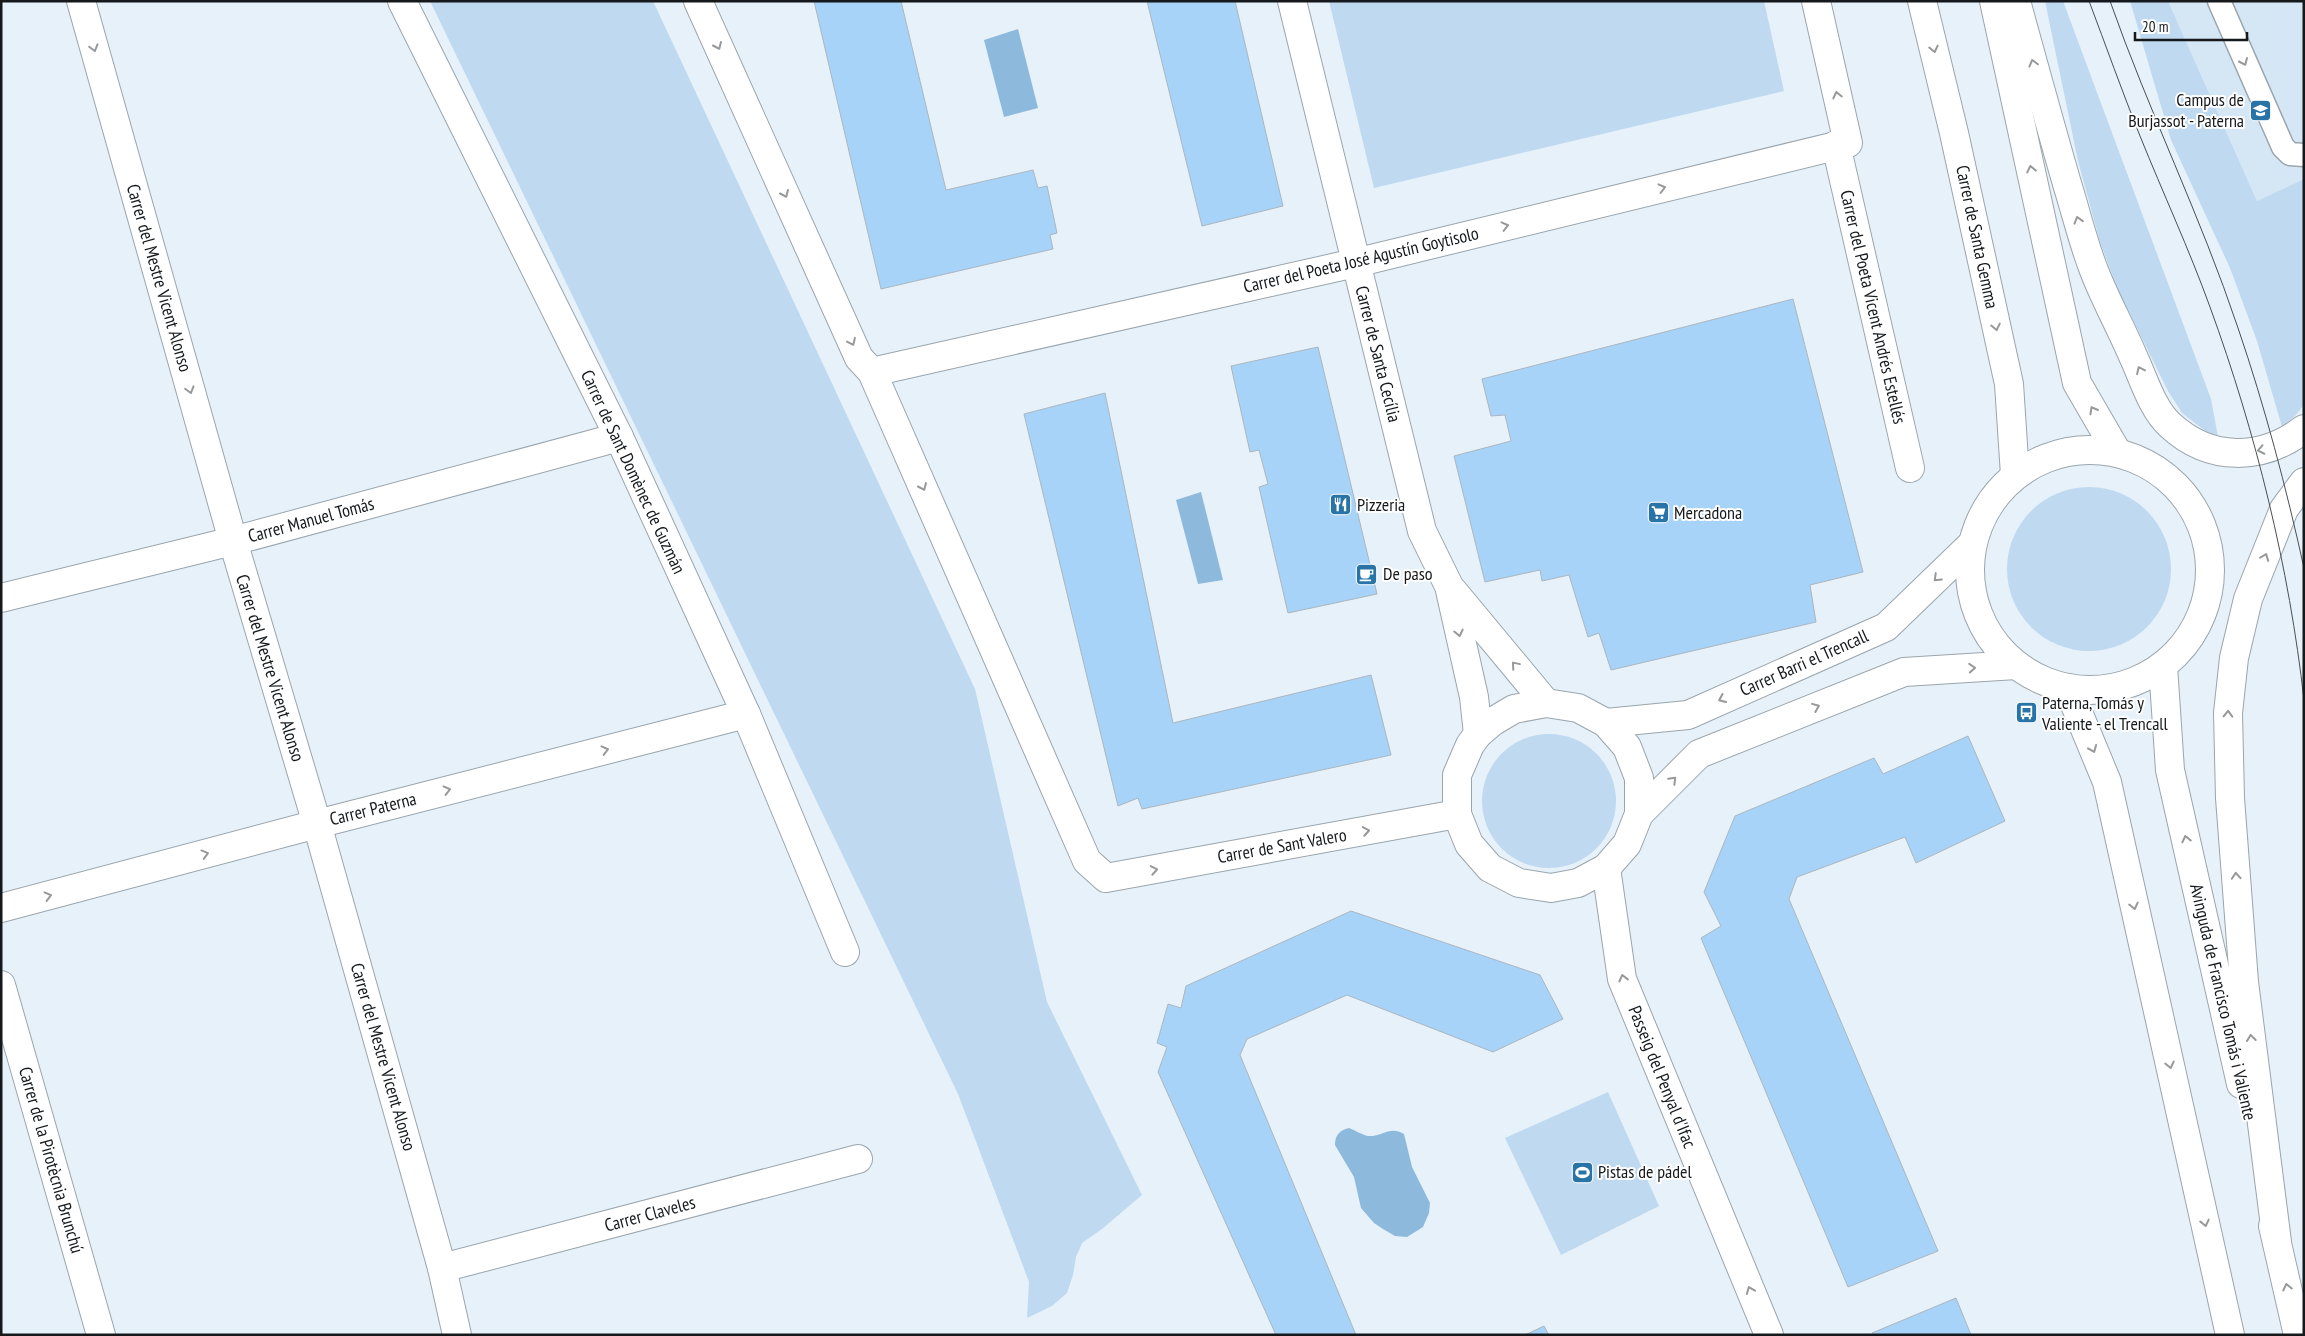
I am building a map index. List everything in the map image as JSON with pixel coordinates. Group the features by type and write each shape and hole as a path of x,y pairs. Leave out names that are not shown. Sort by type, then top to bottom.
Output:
{"street":[{"name":"Carrer del Mestre Vicent Alonso","path":"81,1 232,541 317,824 442,1268 457,1335"},
{"name":"Carrer de Sant Domènec de Guzmán","path":"402,1 619,437 746,714 845,952"},
{"path":"698,1 859,358 872,372"},
{"name":"Carrer de Santa Cecília","path":"1292,1 1422,531 1448,586"},
{"name":"Carrer del Poeta Vicent Andrés Estellés","path":"1816,1 1842,144 1910,468"},
{"name":"Carrer de Santa Gemma","path":"1922,1 1954,132 2009,384 2015,474"},
{"path":"1994,1 2077,383 2118,452"},
{"path":"2016,1 2048,121 2095,273 2156,403 2168,424 2189,441 2213,451 2241,454 2267,449 2288,441 2304,429"},
{"name":"Carrer del Poeta José Agustín Goytisolo","path":"872,372 1355,263 1842,144"},
{"name":"Carrer de Sant Valero","path":"872,372 1088,861 1106,878 1457,814"},
{"name":"Carrer Manuel Tomás","path":"1,598 232,541 619,437"},
{"path":"2082,449 2118,452 2154,467 2183,493 2203,526 2211,564 2206,603 2190,638 2163,666 2134,682 2101,690 2068,688 2041,679 2016,665 1993,640 1977,610 1969,577 1972,544 1988,506 2015,474 2047,457 2082,449"},
{"path":"2277,1242 2244,982 2230,798 2228,713 2234,658 2248,599 2284,510 2304,482"},
{"name":"Carrer Barri el Trencall","path":"1606,723 1688,714 1886,627 1972,544"},
{"path":"1448,586 1546,703"},
{"path":"1448,586 1474,698 1478,734"},
{"path":"1639,814 1699,754 1904,672 2016,665"},
{"name":"Avinguda de Francisco Tomás i Valiente","path":"2163,666 2170,770 2298,1335"},
{"path":"2068,688 2107,782 2230,1335"},
{"path":"1546,703 1578,708 1606,723 1627,748 1639,778 1639,814 1627,844 1606,868 1578,883 1551,888 1519,883 1490,868 1469,844 1457,814 1457,775 1470,746 1478,734 1492,722 1514,709 1546,703"},
{"name":"Carrer Paterna","path":"1,908 317,824 746,714"},
{"name":"Passeig del Penyal d'Ifac","path":"1606,868 1622,979 1769,1335"},
{"name":"Carrer de la Pirotècnia Brunchú","path":"1,985 102,1335"},
{"name":"Carrer Claveles","path":"442,1268 858,1159"}],"lane":[{"path":"2219,1 2283,147 2290,154 2304,155"}],"shaded area":[{"path":"430,1 653,1 975,689 1047,1002 1142,1195 1102,1229 1082,1243 1076,1257 1067,1293 1052,1306 1027,1318 1029,1282 958,1094"},
{"path":"1329,1 1764,1 1784,91 1374,188"},
{"path":"2045,1 2063,1 2211,399 2218,437 2208,433 2182,413 2168,391 2118,290 2100,242 2078,161"},
{"path":"2130,1 2168,1 2257,201 2304,179 2304,405 2282,427 2257,341 2230,268 2171,140"},
{"name":"Campus de Burjassot - Paterna","path":"2168,1 2304,1 2304,179 2257,201"},
{"path":"1018,29 1038,108 1004,117 984,40"},
{"path":"2097,487 2113,490 2128,496 2153,517 2162,530 2168,545 2171,569 2170,585 2162,608 2141,633 2128,642 2113,648 2081,651 2065,648 2043,638 2020,615 2008,585 2007,561 2010,545 2020,523 2043,500 2073,488"},
{"path":"1201,492 1223,580 1198,584 1176,500"},
{"path":"1549,734 1575,739 1586,745 1596,754 1605,764 1611,775 1616,801 1611,827 1605,838 1596,848 1586,857 1575,863 1549,868 1523,863 1512,857 1502,848 1493,838 1487,827 1482,801 1487,775 1493,764 1502,754 1512,745 1523,739"},
{"name":"Pistas de pádel","path":"1608,1092 1659,1206 1561,1255 1505,1138"},
{"path":"1349,1128 1368,1136 1390,1131 1404,1134 1412,1167 1430,1203 1429,1213 1423,1227 1407,1237 1395,1236 1374,1223 1361,1208 1354,1177 1335,1145 1338,1134"}],"building":[{"path":"814,1 901,1 946,190 1033,170 1038,188 1047,186 1057,233 1050,235 1053,249 881,289"},
{"path":"1147,1 1235,1 1283,206 1202,226"},
{"name":"Mercadona","path":"1793,299 1863,572 1810,585 1816,622 1611,670 1599,633 1588,637 1569,575 1542,581 1540,570 1485,582 1454,456 1511,441 1505,415 1491,416 1482,379"},
{"path":"1318,347 1377,594 1288,613 1259,487 1268,484 1259,450 1250,452 1231,366"},
{"path":"1105,393 1173,723 1371,675 1391,755 1142,809 1138,798 1118,806 1024,414"},
{"path":"1968,736 2005,821 1916,863 1905,837 1797,877 1789,899 1938,1251 1848,1287 1701,938 1721,926 1704,892 1735,816 1874,758 1883,774"},
{"path":"1351,911 1540,975 1563,1019 1493,1052 1347,995 1247,1039 1240,1055 1356,1335 1276,1335 1158,1072 1167,1047 1157,1043 1168,1004 1181,1008 1186,986"},
{"path":"1956,1298 1971,1335 1873,1335 1872,1333"},
{"path":"1544,1326 1549,1335 1525,1335"}],"tram line":[{"path":"2089,1 2140,136 2202,285 2242,403 2269,501 2280,550 2298,650 2304,700"},
{"path":"2110,1 2141,83 2208,246 2238,328 2274,447 2304,568"}],"place":[{"name":"Campus de Burjassot - Paterna","path":"2260,110"},
{"name":"Pizzeria","path":"1341,505"},
{"name":"Mercadona","path":"1658,513"},
{"name":"De paso","path":"1367,574"},
{"name":"Paterna, Tomás y Valiente - el Trencall","path":"2026,713"},
{"name":"Pistas de pádel","path":"1582,1172"}]}
